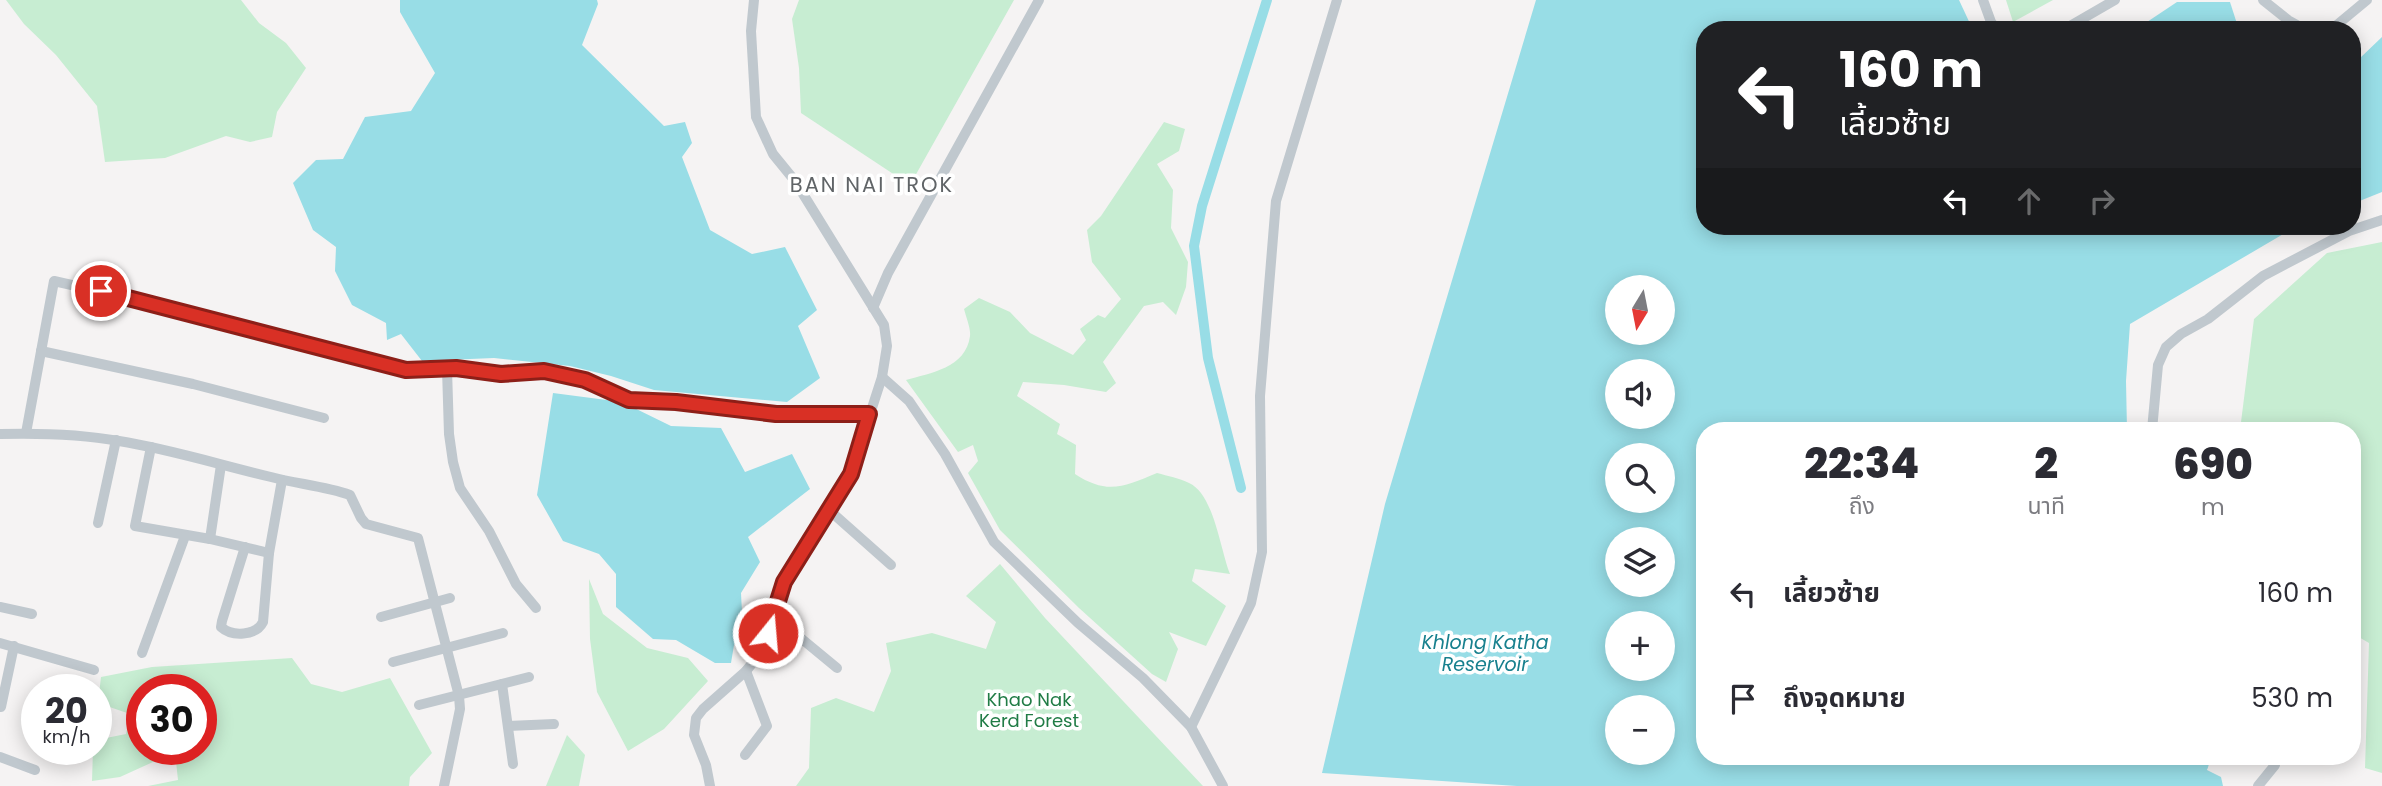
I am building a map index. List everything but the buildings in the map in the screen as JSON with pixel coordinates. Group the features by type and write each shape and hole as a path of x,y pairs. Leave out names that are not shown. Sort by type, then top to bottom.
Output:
{"street":[{"path":"710,786 706,765 694,735 696,718 746,671 763,650 784,582 851,474 882,377 887,346 884,326 794,181 773,154 756,117 751,31 754,0"},
{"path":"873,308 888,273 1039,0"},
{"path":"1191,727 1251,603 1262,552 1260,396 1276,201 1337,0"},
{"path":"1983,0 1991,21"},
{"path":"2079,21 2115,0"},
{"path":"2263,0 2290,21"},
{"path":"2342,21 2367,0"},
{"path":"2361,227 2382,220"},
{"path":"2153,422 2158,365 2166,346 2208,319 2263,276 2341,235"},
{"path":"26,433 54,281 406,370 456,368 501,374 544,371 585,380 629,400 676,402 776,414 869,414"},
{"path":"41,351 194,384 324,418"},
{"path":"447,369 449,434 460,488 489,531 516,584 537,608"},
{"path":"882,377 909,401 938,444 994,542 1078,623 1143,678 1191,727 1223,786"},
{"path":"0,434 26,433 116,440 350,495 366,524 418,538 459,696 460,709 444,786"},
{"path":"98,523 116,440"},
{"path":"151,447 135,526 269,553"},
{"path":"210,539 221,465"},
{"path":"245,547 222,621 221,627 228,632 261,628 269,553 282,480"},
{"path":"829,510 891,565"},
{"path":"142,653 185,536"},
{"path":"381,617 450,598"},
{"path":"0,607 32,614"},
{"path":"774,616 837,668"},
{"path":"393,662 503,633"},
{"path":"0,643 94,670"},
{"path":"1,707 14,646"},
{"path":"745,755 767,726 746,671"},
{"path":"419,705 529,677"},
{"path":"502,684 513,764"},
{"path":"508,726 554,724"},
{"path":"0,757 35,770"},
{"path":"2258,786 2275,765"}],"green space":[{"path":"6,0 241,0 259,23 286,43 306,68 277,112 272,137 250,142 226,136 165,158 105,162 97,106 56,55 24,24"},
{"path":"799,0 1014,0 910,185 801,113 799,68 792,19"},
{"path":"2006,0 2053,0 2015,21"},
{"path":"1164,122 1185,129 1179,151 1157,164 1173,190 1171,228 1188,262 1186,287 1176,315 1163,302 1144,306 1103,362 1116,383 1106,392 1023,382 1017,396 1060,424 1057,434 1076,445 1075,474 1086,481 1116,487 1157,473 1189,483 1205,498 1230,574 1195,569 1192,581 1226,606 1206,646 1169,632 1178,649 1166,682 1152,674 1079,608 1000,530 968,473 978,461 973,445 958,452 906,380 946,367 962,355 970,336 964,309 979,298 1010,312 1030,333 1073,355 1086,340 1080,329 1098,315 1105,318 1121,299 1092,262 1087,230 1101,216"},
{"path":"2382,242 2382,773 2365,768 2369,643 2361,638 2361,422 2241,422 2254,319 2327,253"},
{"name":"Khao Nak Kerd Forest","path":"1000,564 1045,618 1203,786 796,786 809,768 811,708 836,698 874,712 891,671 886,643 932,633 986,649 996,622 966,596"},
{"path":"589,579 603,614 647,648 688,658 708,681 664,729 628,751 597,692 590,639"},
{"path":"292,658 311,684 342,692 390,678 432,753 410,777 409,786 148,786 178,780 176,765 217,765 217,674 126,674 126,713 112,708 112,675 152,667"},
{"path":"126,734 126,765 146,765 120,777 92,781 92,765 112,765 112,737"},
{"path":"567,735 585,755 579,786 546,786"}],"water":[{"path":"400,0 597,0 598,4 582,45 664,126 685,122 692,143 682,157 710,230 752,254 785,247 817,310 798,326 820,378 787,402 654,390 570,366 494,358 422,361 401,334 387,340 386,323 352,305 335,271 336,247 313,230 293,183 316,160 343,159 365,117 411,111 435,73 400,12"},
{"name":"Khlong Katha Reservoir","path":"1536,0 1959,0 1969,21 1696,21 1696,235 2282,235 2130,324 2126,381 2127,422 1696,422 1696,765 2197,765 2221,777 2223,786 1517,786 1322,773 1385,504"},
{"path":"2177,2 2230,2 2236,21 2148,21"},
{"path":"2382,37 2382,192 2361,200 2361,57"},
{"path":"553,393 622,402 671,426 721,428 745,472 792,454 810,489 748,537 760,562 741,593 743,632 734,645 731,663 715,663 676,640 653,639 616,607 616,574 599,554 563,541 537,495"}],"waterway":[{"path":"1241,488 1208,358 1194,246 1202,206 1267,0"}],"district":[{"name":"BAN NAI TROK","path":"872,185"}],"route":[{"path":"101,291 406,370 456,368 501,374 544,371 585,380 629,400 676,402 776,414 869,414 851,474 784,582 768,633"}]}
